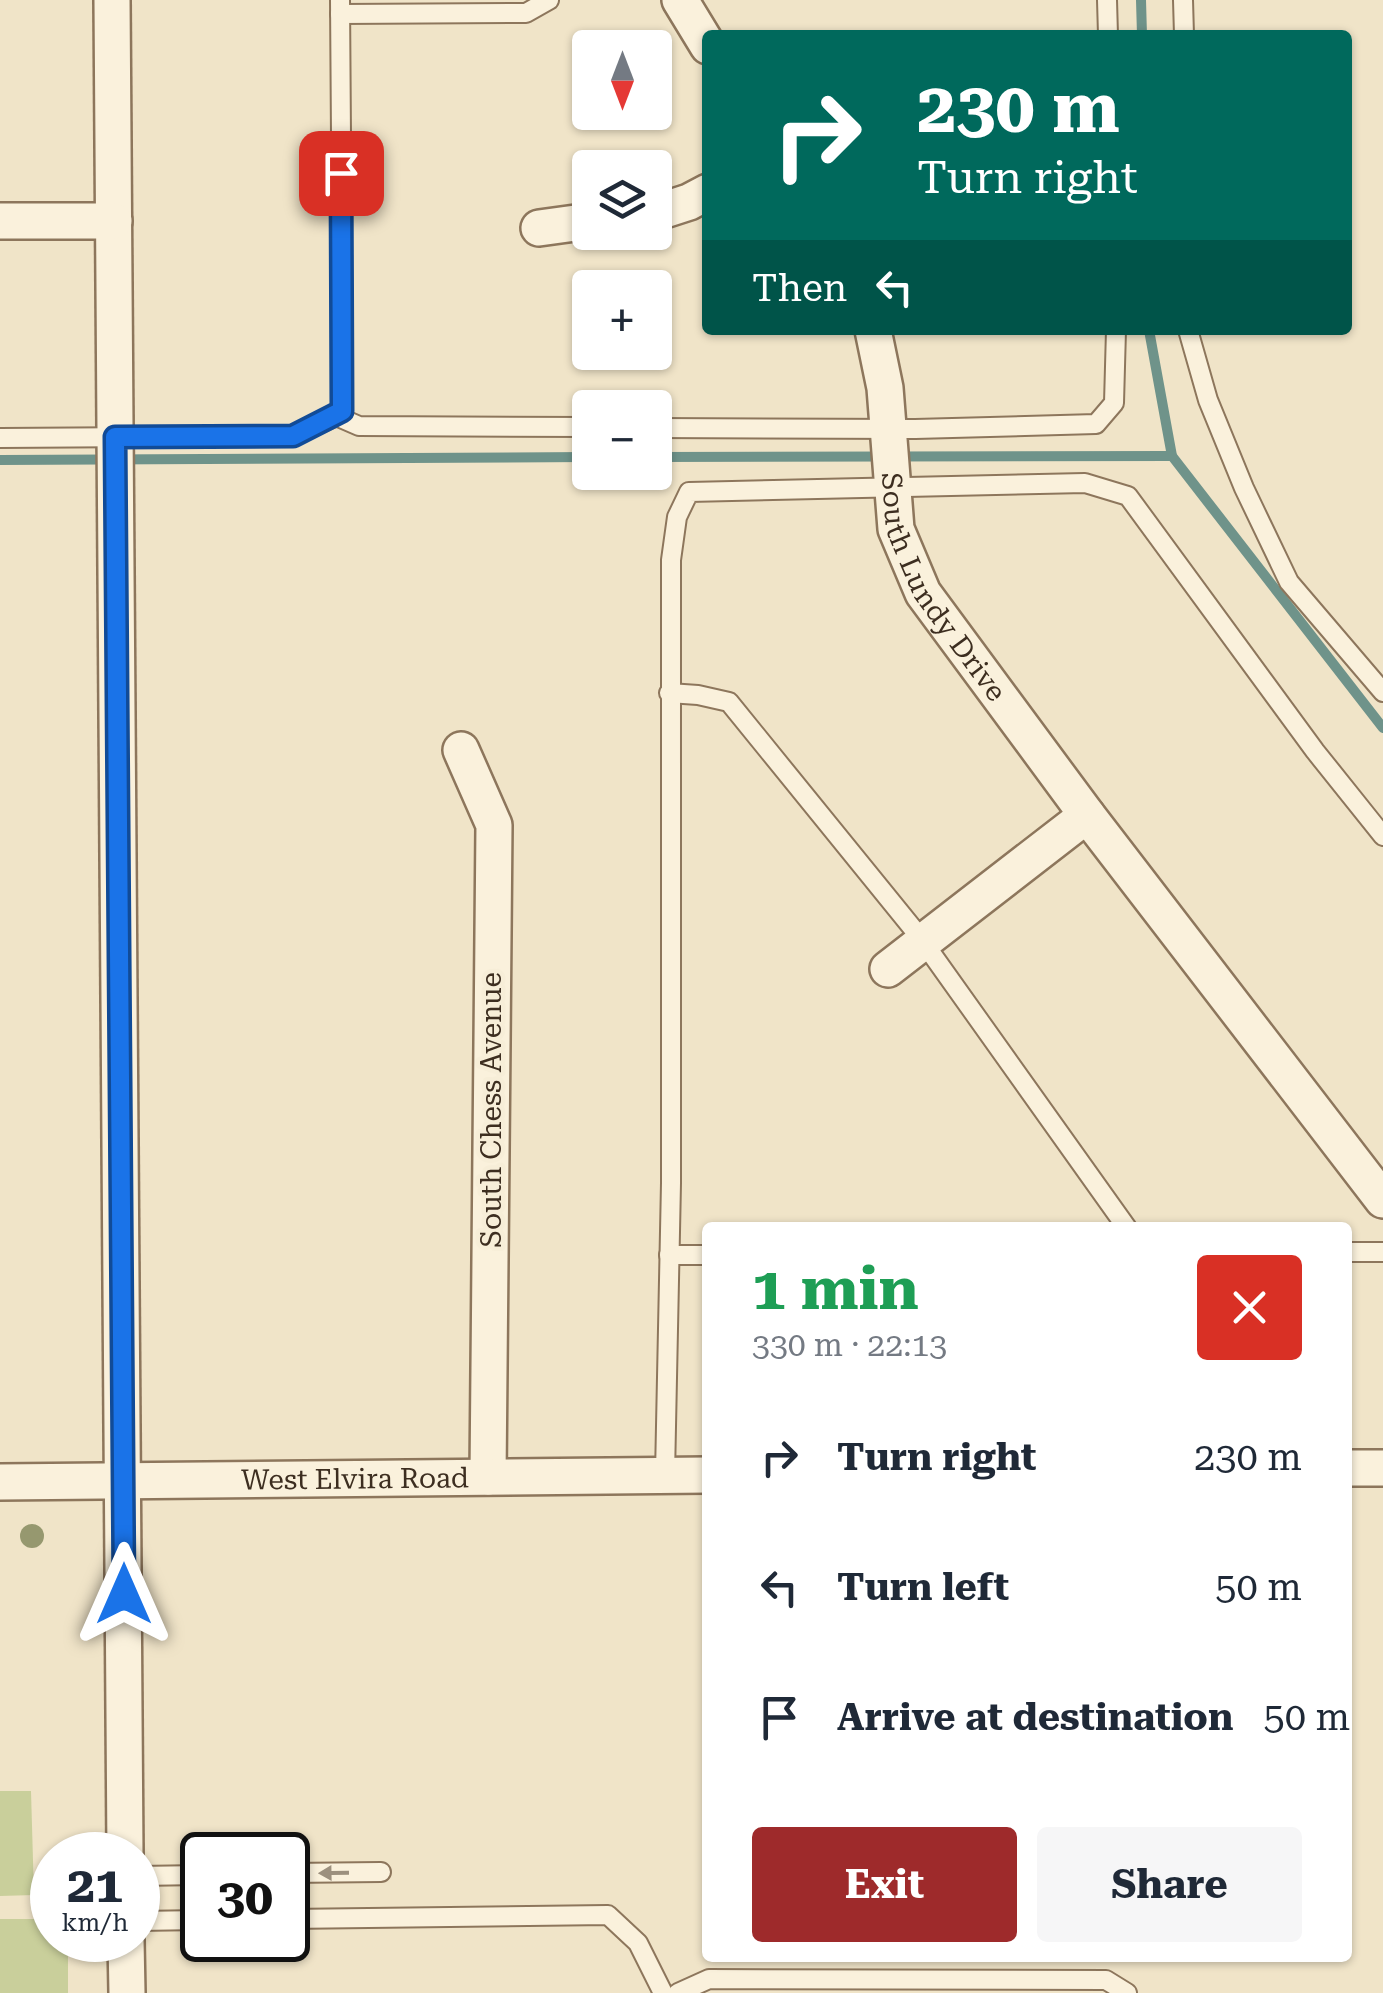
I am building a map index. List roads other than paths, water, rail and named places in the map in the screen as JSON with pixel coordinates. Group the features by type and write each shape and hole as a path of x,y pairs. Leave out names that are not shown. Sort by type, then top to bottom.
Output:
{"street":[{"path":"112,0 126,1832"},
{"path":"680,0 702,36"},
{"path":"672,208 702,195"},
{"path":"0,221 114,221"},
{"path":"539,228 572,224"},
{"name":"South Lundy Drive","path":"874,335 886,388 896,528 923,593 1087,815 1383,1200"},
{"name":"South Chess Avenue","path":"462,750 494,825 488,1476"},
{"path":"888,969 1087,815"},
{"path":"1352,1468 1383,1468"},
{"name":"West Elvira Road","path":"0,1482 702,1474"},
{"path":"126,1962 126,1993"}],"lane":[{"path":"0,438 293,436 336,416 342,411 340,7 526,12 549,0"},
{"path":"1108,0 1108,30"},
{"path":"1183,0 1184,30"},
{"path":"672,428 889,429 1096,424 1114,403 1116,335"},
{"path":"1189,335 1208,400 1289,582 1383,692"},
{"path":"336,416 359,426 572,428"},
{"path":"665,1475 670,1255 671,560 676,518 689,492 1085,483 1128,496 1315,751 1383,836"},
{"path":"670,693 698,694 729,702 923,942 1123,1222"},
{"path":"1352,1252 1383,1252"},
{"path":"670,1255 702,1255"},
{"path":"310,1874 382,1872"},
{"path":"310,1919 608,1915 638,1943 663,1993"},
{"path":"678,1993 709,1979 1106,1980 1127,1993"}],"waterway":[{"path":"1141,0 1142,30"},
{"path":"1150,335 1172,456 1383,728"},
{"path":"672,457 1172,456"},
{"path":"0,460 572,457"}]}
